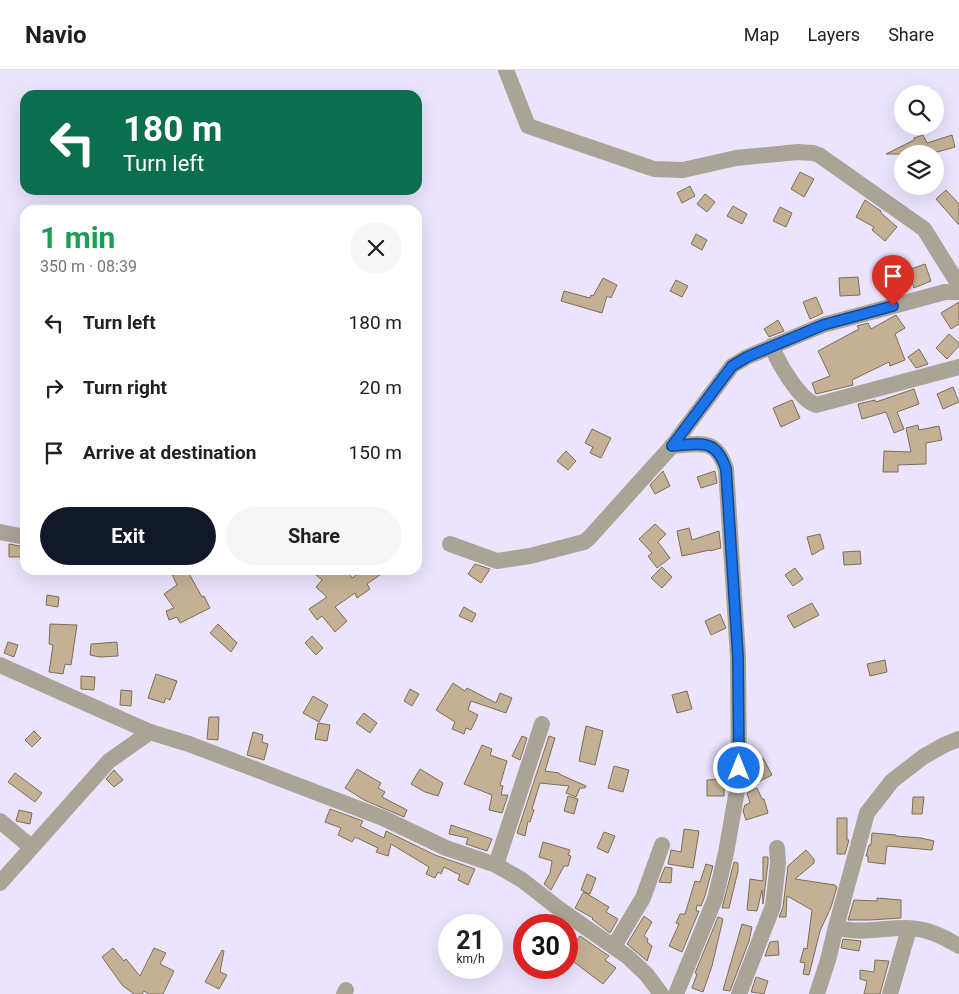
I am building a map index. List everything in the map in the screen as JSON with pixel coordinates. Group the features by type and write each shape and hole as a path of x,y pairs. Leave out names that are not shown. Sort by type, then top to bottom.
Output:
{"street":[{"path":"506,70 528,126 648,168 677,170 736,158 806,152 819,155 924,229 959,285"},
{"path":"450,544 497,561 530,556 584,542 672,446 732,366 747,357 823,325 945,292 959,292"},
{"path":"772,346 781,365 794,384 807,400 816,405 959,367"},
{"path":"672,446 704,444 713,446 723,460 726,469 738,657 737,694 740,742 739,779 720,883 710,913 676,994"},
{"path":"0,532 20,536"},
{"path":"0,665 150,732 189,744 384,818 446,848 496,865 522,880 558,908 614,946 638,965 661,994"},
{"path":"496,865 542,724"},
{"path":"0,883 109,762 150,732"},
{"path":"817,994 828,960 867,813 892,781 923,757 959,739"},
{"path":"0,821 32,847"},
{"path":"614,946 638,908 662,846"},
{"path":"739,994 773,906 778,863 776,848"},
{"path":"836,927 852,931 926,930 959,946"},
{"path":"890,994 909,929"}],"building":[{"path":"923,135 927,143 952,135 955,147 944,150 944,145 904,145 914,140 914,138"},
{"path":"894,150 894,154 886,154"},
{"path":"800,172 814,179 804,197 791,189"},
{"path":"690,186 695,196 682,203 677,193"},
{"path":"946,190 959,204 959,225 936,199 940,195 944,195"},
{"path":"705,194 715,202 707,212 697,204"},
{"path":"865,200 881,211 897,227 885,241 872,230 874,227 856,217"},
{"path":"733,206 747,214 742,224 727,216"},
{"path":"780,207 792,213 786,227 773,221"},
{"path":"696,234 707,240 702,250 691,244"},
{"path":"925,264 931,281 914,288 908,270"},
{"path":"858,277 860,295 840,296 839,278"},
{"path":"603,278 617,285 611,298 607,296 602,313 561,301 564,291 590,298"},
{"path":"676,280 688,286 682,297 670,291"},
{"path":"816,297 823,313 810,319 803,302"},
{"path":"959,302 959,324 951,329 941,313"},
{"path":"896,315 905,328 895,334 905,360 890,366 889,362 852,380 853,385 816,394 812,383 830,376 818,351 859,329 857,326 868,323 871,329"},
{"path":"778,320 784,331 769,337 764,329"},
{"path":"949,334 959,343 959,346 947,359 936,348"},
{"path":"919,349 928,364 916,368 908,357"},
{"path":"953,387 959,402 943,409 937,394"},
{"path":"914,389 919,404 897,412 904,429 894,433 886,412 862,419 858,404 875,400 876,402"},
{"path":"792,400 800,418 781,427 773,408"},
{"path":"918,425 919,430 939,426 942,440 926,443 926,464 898,465 898,472 883,472 884,451 911,452 906,428"},
{"path":"592,429 611,438 601,458 590,453 593,447 585,443"},
{"path":"566,451 576,461 568,470 557,461"},
{"path":"663,471 670,486 655,494 650,485"},
{"path":"715,471 717,483 701,488 697,477"},
{"path":"655,524 666,534 658,542 670,558 657,568 648,556 652,553 639,539"},
{"path":"689,528 692,540 719,531 721,548 682,556 677,531"},
{"path":"820,534 824,548 812,555 807,537"},
{"path":"9,544 20,546 20,557 9,557"},
{"path":"860,551 861,564 844,565 843,552"},
{"path":"475,564 490,569 481,583 468,574"},
{"path":"662,567 672,577 662,588 651,578"},
{"path":"795,568 803,579 793,586 785,575"},
{"path":"172,575 190,575 210,608 180,623 177,617 169,620 166,611 174,608 164,594 177,585"},
{"path":"316,575 350,575 352,578 356,575 380,575 367,584 370,589 357,598 355,593 335,607 347,621 335,632 322,616 317,620 309,609 327,597 316,587 322,580"},
{"path":"47,595 59,597 58,607 46,605"},
{"path":"812,603 819,615 794,628 787,616"},
{"path":"464,607 476,614 472,622 459,616"},
{"path":"720,614 726,628 711,635 705,621"},
{"path":"50,624 77,625 71,665 65,664 63,674 49,672 53,645 49,644"},
{"path":"218,624 237,643 231,652 210,633"},
{"path":"312,636 323,648 316,655 305,643"},
{"path":"8,642 18,645 14,657 4,653"},
{"path":"117,642 118,656 100,657 90,655 91,644"},
{"path":"885,660 887,672 870,676 867,664"},
{"path":"156,674 177,681 170,700 166,698 164,703 148,698"},
{"path":"81,676 95,677 94,690 81,689"},
{"path":"453,683 465,691 467,688 496,703 500,693 512,698 506,713 471,701 468,710 478,715 471,730 466,728 464,734 452,729 455,722 436,710"},
{"path":"410,689 419,694 412,706 404,701"},
{"path":"121,690 132,691 131,706 120,705"},
{"path":"687,691 692,709 677,713 672,695"},
{"path":"313,696 328,705 319,722 303,713"},
{"path":"364,713 377,723 370,733 356,723"},
{"path":"209,717 219,717 218,740 207,739"},
{"path":"318,723 330,725 327,741 315,739"},
{"path":"586,726 603,731 595,765 579,761"},
{"path":"34,731 41,738 32,747 25,740"},
{"path":"253,732 263,735 262,742 268,744 264,760 247,755"},
{"path":"522,736 527,738 520,760 512,756"},
{"path":"549,736 555,738 545,771 559,773 586,786 585,788 580,788 576,797 566,793 569,786 540,783 532,809 534,810 530,822 528,821 525,836 517,833"},
{"path":"482,745 492,749 490,755 507,761 500,785 503,786 501,795 508,795 502,813 489,810 492,795 464,784"},
{"path":"763,758 772,775 754,784 749,773 749,765"},
{"path":"614,766 629,770 623,792 608,788"},
{"path":"357,769 381,783 378,788 385,792 382,797 407,810 404,817 364,800 345,788"},
{"path":"420,769 443,783 438,796 425,792 411,784"},
{"path":"114,770 123,780 114,787 106,779"},
{"path":"15,773 42,793 35,802 8,782"},
{"path":"724,779 724,796 707,796 707,780"},
{"path":"757,788 762,799 764,799 768,813 746,820 743,811 745,805 750,803 747,793"},
{"path":"568,796 578,799 574,814 564,811"},
{"path":"913,797 924,797 922,814 912,814"},
{"path":"330,809 363,821 360,826 384,838 386,831 435,855 475,869 468,885 458,880 460,875 444,867 441,874 438,872 435,878 426,874 429,867 391,844 388,856 376,852 378,848 355,837 352,842 338,835 341,828 325,822"},
{"path":"19,810 32,813 30,824 16,821"},
{"path":"837,818 847,818 847,840 849,840 845,854 837,854"},
{"path":"451,825 492,839 487,851 466,844 468,838 449,834"},
{"path":"684,829 699,831 693,868 668,864 671,850 681,852"},
{"path":"604,832 615,836 608,853 597,848"},
{"path":"872,833 934,841 932,850 887,846 885,864 868,862 868,856 866,856 869,845 871,845"},
{"path":"543,842 570,850 568,855 571,856 568,866 564,866 551,890 544,884 550,873 552,861 539,857"},
{"path":"806,850 814,859 814,863 795,879 835,885 837,887 831,907 820,931 809,975 803,974 805,963 800,962 804,948 807,949 812,910 787,896 786,917 779,917 783,907 788,866"},
{"path":"763,857 768,857 768,863 763,904 762,890 757,911 747,910 750,879 763,881"},
{"path":"734,862 738,863 738,871 729,908 722,908"},
{"path":"706,864 713,866 705,896 701,906 697,905 696,911 699,911 682,952 669,946 679,924 676,923 680,914 685,914 695,881 700,882"},
{"path":"665,867 672,868 671,883 659,882"},
{"path":"587,874 596,878 590,894 584,892 609,907 606,912 618,919 610,933 593,918 575,908 584,891 581,890"},
{"path":"877,898 901,900 901,918 848,920 854,900 877,901"},
{"path":"644,916 652,922 644,936 652,946 647,961 627,944"},
{"path":"718,917 723,919 712,966 703,992 692,988 697,974 695,973"},
{"path":"742,924 752,927 749,941 730,991 723,990"},
{"path":"580,936 609,956 605,960 616,968 603,984 578,965 578,939"},
{"path":"843,939 861,941 859,951 841,948"},
{"path":"778,941 779,955 765,956 770,942"},
{"path":"113,948 124,961 126,959 140,976 154,948 166,953 160,964 174,971 163,994 149,994 144,991 142,994 134,994 123,986 102,957"},
{"path":"222,950 224,951 220,972 227,975 219,989 205,982"},
{"path":"875,960 889,961 880,994 864,994 867,981 860,979 860,970 874,972"},
{"path":"756,977 768,981 764,994 751,992"}],"route":[{"path":"739,768 738,657 726,469 723,460 713,446 704,444 672,446 732,366 747,357 823,325 893,306"}]}
